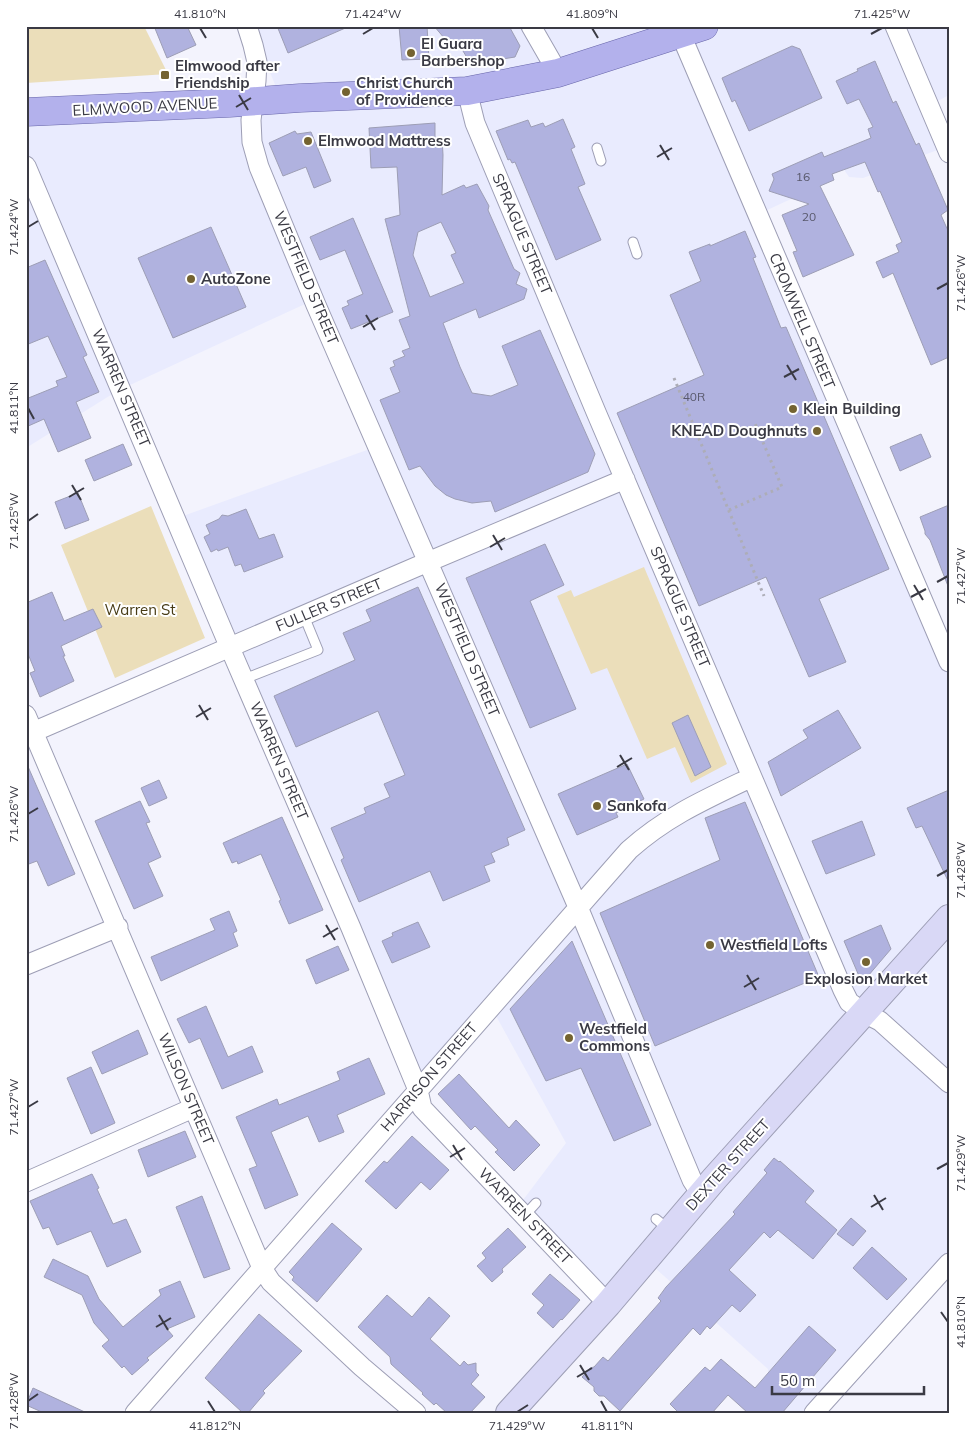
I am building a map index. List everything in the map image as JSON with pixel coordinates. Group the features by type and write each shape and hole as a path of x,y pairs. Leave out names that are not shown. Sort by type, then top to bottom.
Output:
{"main road":[{"name":"ELMWOOD AVENUE","path":"26,112 467,91 558,73 692,30"}],"street":[{"name":"WESTFIELD STREET","path":"247,26 254,45 257,62 251,120 252,142 259,167 316,305 578,907 692,1180 701,1194"},
{"path":"531,26 558,73"},
{"path":"895,26 949,153"},
{"name":"CROMWELL STREET","path":"692,30 949,662"},
{"name":"SPRAGUE STREET","path":"467,91 475,123 843,990 849,1002 864,1013 880,1021 949,1083"},
{"name":"WARREN STREET","path":"26,166 351,928 418,1090 422,1108 531,1209 608,1304"},
{"name":"FULLER STREET","path":"30,723 230,648 625,479"},
{"name":"WILSON STREET","path":"30,723 262,1268 271,1282 416,1413"},
{"name":"HARRISON STREET","path":"135,1413 629,850 648,833 673,816 752,777"},
{"name":"DEXTER STREET","path":"509,1413 608,1304 663,1225 701,1194 949,918"},
{"path":"26,966 118,927"},
{"path":"26,1182 193,1108"},
{"path":"814,1413 949,1263"}],"lane":[{"path":"597,148 602,161"},
{"path":"633,242 637,254"},
{"path":"244,679 318,650 304,616"}],"path":[{"path":"674,378 764,596"},
{"path":"729,510 782,487 754,421"}],"shaded area":[{"path":"251,26 949,26 949,95 936,102 948,146 863,178 849,177 832,152 834,179 763,212 949,646 949,1269 814,1413 757,1413 767,1389 768,1369 645,1259 609,1298 520,1204 566,1143 490,1005 418,1083 183,516 381,445 318,298 130,385 127,389 122,388 26,448 26,109 276,87"}],"green space":[{"path":"26,26 144,26 168,74 26,83"},
{"name":"Warren St","path":"151,506 205,638 115,678 61,545"},
{"path":"644,567 727,764 691,783 675,747 647,759 607,668 591,674 557,596 571,590 574,597"}],"building":[{"path":"154,26 187,26 196,45 167,58"},
{"path":"277,26 350,26 288,53"},
{"path":"399,26 427,26 429,59 402,60"},
{"path":"434,26 509,26 520,46 515,57 478,63 476,60 469,61 457,41 450,45"},
{"path":"792,46 800,49 822,98 749,131 735,100 732,102 722,78"},
{"path":"875,61 893,103 896,101 916,145 919,143 948,210 941,215 949,233 949,357 931,365 893,273 883,278 876,262 899,252 896,245 902,242 865,162 832,174 834,180 820,186 854,255 803,277 793,252 797,251 782,215 809,204 769,191 774,179 772,174 822,152 824,157 871,138 868,129 873,127 859,99 847,104 836,81"},
{"path":"563,119 575,147 571,149 585,184 578,187 601,240 556,260 515,162 512,163 510,159 508,160 496,131 528,120 531,127 543,123 545,127"},
{"path":"435,123 435,139 442,138 442,195 464,185 466,188 477,184 489,206 488,210 514,269 520,273 516,284 527,289 524,299 479,318 476,309 443,323 472,393 491,396 518,385 502,346 540,330 595,454 588,472 495,512 491,501 472,503 446,495 435,486 420,466 409,470 380,400 400,392 390,368 395,366 393,361 405,356 402,351 410,348 399,320 410,316 385,219 400,215 397,167 371,168 369,128","holes":["441,222 456,253 451,255 464,283 430,297 413,255 418,232"]},
{"path":"295,131 297,134 311,132 331,181 314,188 306,167 283,176 269,143"},
{"path":"353,218 393,312 351,329 342,308 349,305 347,301 363,294 345,250 320,260 310,237"},
{"path":"211,227 246,307 173,338 138,258"},
{"path":"745,231 756,257 753,258 781,328 786,327 889,569 819,599 846,662 809,677 766,577 699,606 617,413 704,375 670,295 701,281 689,252 710,244 710,246"},
{"path":"45,260 87,355 83,357 99,392 76,402 91,438 58,452 44,419 26,427 26,399 58,386 56,381 67,377 48,336 26,345 26,268"},
{"path":"921,434 931,457 900,471 890,447"},
{"path":"123,444 132,465 94,481 85,460"},
{"path":"78,493 89,520 65,529 55,502"},
{"path":"949,505 948,586 930,540 925,534 920,517"},
{"path":"246,509 259,539 274,534 283,557 244,572 241,564 235,566 228,547 211,552 204,537 210,534 206,525 219,519 222,515 228,516"},
{"path":"545,544 564,585 530,601 576,709 530,728 466,578"},
{"path":"418,587 525,830 507,838 509,845 491,853 495,862 484,866 490,881 443,901 430,871 359,902 341,860 344,858 331,828 366,813 364,808 390,797 384,784 405,775 378,711 296,747 274,696 355,660 343,633 371,621 366,610"},
{"path":"52,592 64,621 93,609 102,627 61,646 65,656 63,656 74,681 40,697 30,673 35,671 26,649 26,603"},
{"path":"838,710 861,748 781,796 768,762 808,738 803,730"},
{"path":"688,715 711,767 695,776 672,723"},
{"path":"26,762 75,874 48,886 37,861 26,865"},
{"name":"Sankofa","path":"627,764 644,799 616,813 618,817 577,835 558,794"},
{"path":"159,780 167,798 149,806 141,788"},
{"path":"949,790 949,883 922,826 916,828 907,808"},
{"path":"140,801 150,822 146,823 161,857 148,863 163,896 134,909 95,821"},
{"name":"Westfield Lofts","path":"745,802 819,977 655,1046 600,913 720,860 705,818"},
{"path":"282,817 323,910 289,924 261,854 238,864 237,861 232,863 223,843"},
{"path":"862,821 875,855 826,874 812,841"},
{"path":"229,911 237,931 233,933 238,946 161,981 151,957 215,930 210,919"},
{"path":"418,922 430,947 392,963 382,941 393,936 392,933"},
{"name":"Explosion Market","path":"881,925 891,949 862,983 844,941"},
{"name":"Westfield Commons","path":"572,941 651,1125 614,1141 581,1068 546,1081 510,1009"},
{"path":"338,946 349,970 316,984 306,960"},
{"path":"206,1006 228,1057 252,1046 263,1072 222,1089 200,1038 189,1043 177,1019"},
{"path":"138,1030 148,1054 102,1074 92,1052"},
{"path":"369,1058 385,1094 337,1115 344,1132 319,1142 308,1116 271,1132 298,1195 265,1209 249,1169 257,1166 236,1117 277,1099 279,1105 340,1080 337,1072"},
{"path":"91,1067 115,1123 91,1134 67,1078"},
{"path":"459,1074 509,1128 516,1120 540,1145 514,1171 495,1152 498,1150 475,1126 471,1130 438,1094"},
{"path":"185,1131 196,1157 148,1177 138,1150"},
{"path":"412,1136 449,1170 430,1190 421,1182 396,1209 365,1181 384,1161 387,1163"},
{"path":"774,1158 780,1161 814,1191 805,1202 837,1230 813,1259 778,1230 770,1238 764,1232 729,1270 756,1295 740,1312 732,1305 710,1329 707,1326 700,1335 693,1328 620,1411 604,1396 599,1396 594,1391 594,1387 582,1377 603,1357 608,1361 661,1301 658,1298 666,1287 735,1214 733,1212 767,1173 764,1170"},
{"path":"92,1174 113,1224 126,1219 141,1252 107,1267 91,1231 57,1245 49,1227 43,1229 30,1201"},
{"path":"202,1196 230,1269 204,1278 176,1207"},
{"path":"851,1218 866,1231 853,1246 837,1234"},
{"path":"332,1223 362,1249 317,1302 292,1280 294,1277 289,1272"},
{"path":"508,1228 526,1247 502,1269 503,1272 492,1282 477,1266 486,1258 482,1253"},
{"path":"872,1247 907,1279 887,1300 853,1268"},
{"path":"53,1259 88,1276 99,1299 123,1327 161,1295 159,1290 180,1281 195,1317 167,1329 173,1336 147,1358 149,1360 132,1375 124,1366 122,1368 102,1346 109,1340 94,1323 82,1295 44,1277"},
{"path":"550,1274 580,1300 553,1328 537,1313 544,1305 532,1294"},
{"path":"387,1295 412,1317 429,1297 450,1316 430,1339 460,1366 464,1361 468,1365 476,1363 476,1372 479,1375 471,1384 485,1397 470,1413 447,1413 436,1403 434,1405 391,1364 390,1357 358,1327"},
{"path":"259,1314 302,1351 263,1391 265,1393 248,1413 243,1413 205,1378"},
{"path":"809,1326 836,1350 782,1413 748,1413 728,1395 712,1413 679,1413 670,1404 705,1367 710,1371 721,1359 755,1388"},
{"path":"33,1388 87,1413 44,1413 26,1405"}],"place":[{"name":"El Guara Barbershop","path":"411,53"},
{"name":"Elmwood after Friendship","path":"165,75"},
{"name":"Christ Church of Providence","path":"346,92"},
{"name":"Elmwood Mattress","path":"308,141"},
{"name":"AutoZone","path":"191,279"},
{"name":"Klein Building","path":"793,409"},
{"name":"KNEAD Doughnuts","path":"817,431"},
{"name":"Sankofa","path":"597,806"},
{"name":"Westfield Lofts","path":"710,945"},
{"name":"Explosion Market","path":"866,962"},
{"name":"Westfield Commons","path":"569,1038"}]}
